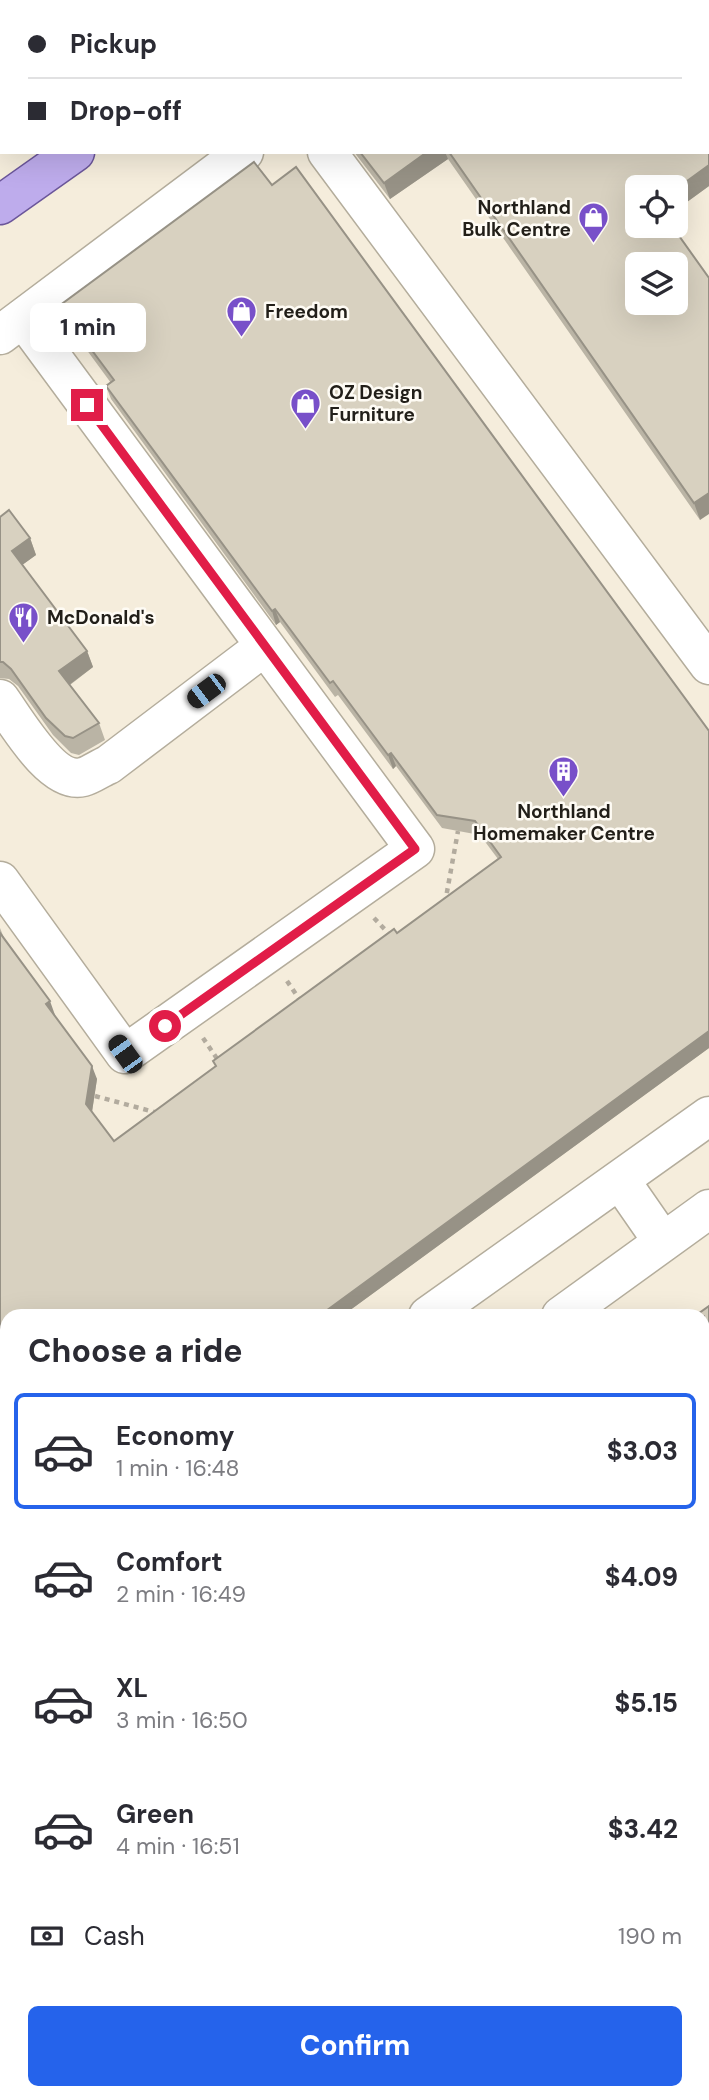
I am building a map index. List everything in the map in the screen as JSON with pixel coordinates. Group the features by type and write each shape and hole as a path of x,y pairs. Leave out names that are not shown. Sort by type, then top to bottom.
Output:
{"main road":[{"path":"0,205 72,154"}],"street":[{"path":"0,881 125,1054 415,849 265,646 11,327 241,154"},
{"path":"328,154 709,665"},
{"path":"0,699 43,757 60,774 72,778 83,777 108,765 265,646"},
{"path":"438,1309 709,1116"},
{"path":"620,1180 663,1242"},
{"path":"571,1309 709,1209"}],"path":[{"path":"443,913 458,831"},
{"path":"95,1097 157,1114 168,1106"}],"building":[{"path":"362,154 424,154 384,183"},
{"name":"Northland Bulk Centre","path":"450,154 709,154 709,165 688,180 688,175 625,175 625,238 681,238 709,278 709,493 694,503"},
{"name":"Northland Homemaker Centre","path":"254,162 272,185 296,167 709,731 709,1031 329,1309 0,1309 0,933 50,1001 46,1004 92,1066 86,1104 114,1141 216,1066 213,1061 394,929 397,933 501,857 475,821 437,815 333,681 330,683 275,609 272,611 106,386 114,380 59,306"},
{"path":"9,510 30,538 12,551 87,651 59,671 99,723 73,738 65,736 46,718 11,669 0,662 0,517"}],"place":[{"name":"Northland Bulk Centre","path":"594,245"},
{"name":"Freedom","path":"242,338"},
{"name":"OZ Design Furniture","path":"306,430"},
{"name":"McDonald's","path":"24,644"},
{"name":"Northland Homemaker Centre","path":"564,799"}],"route":[{"path":"87,405 415,849 165,1026"}]}
